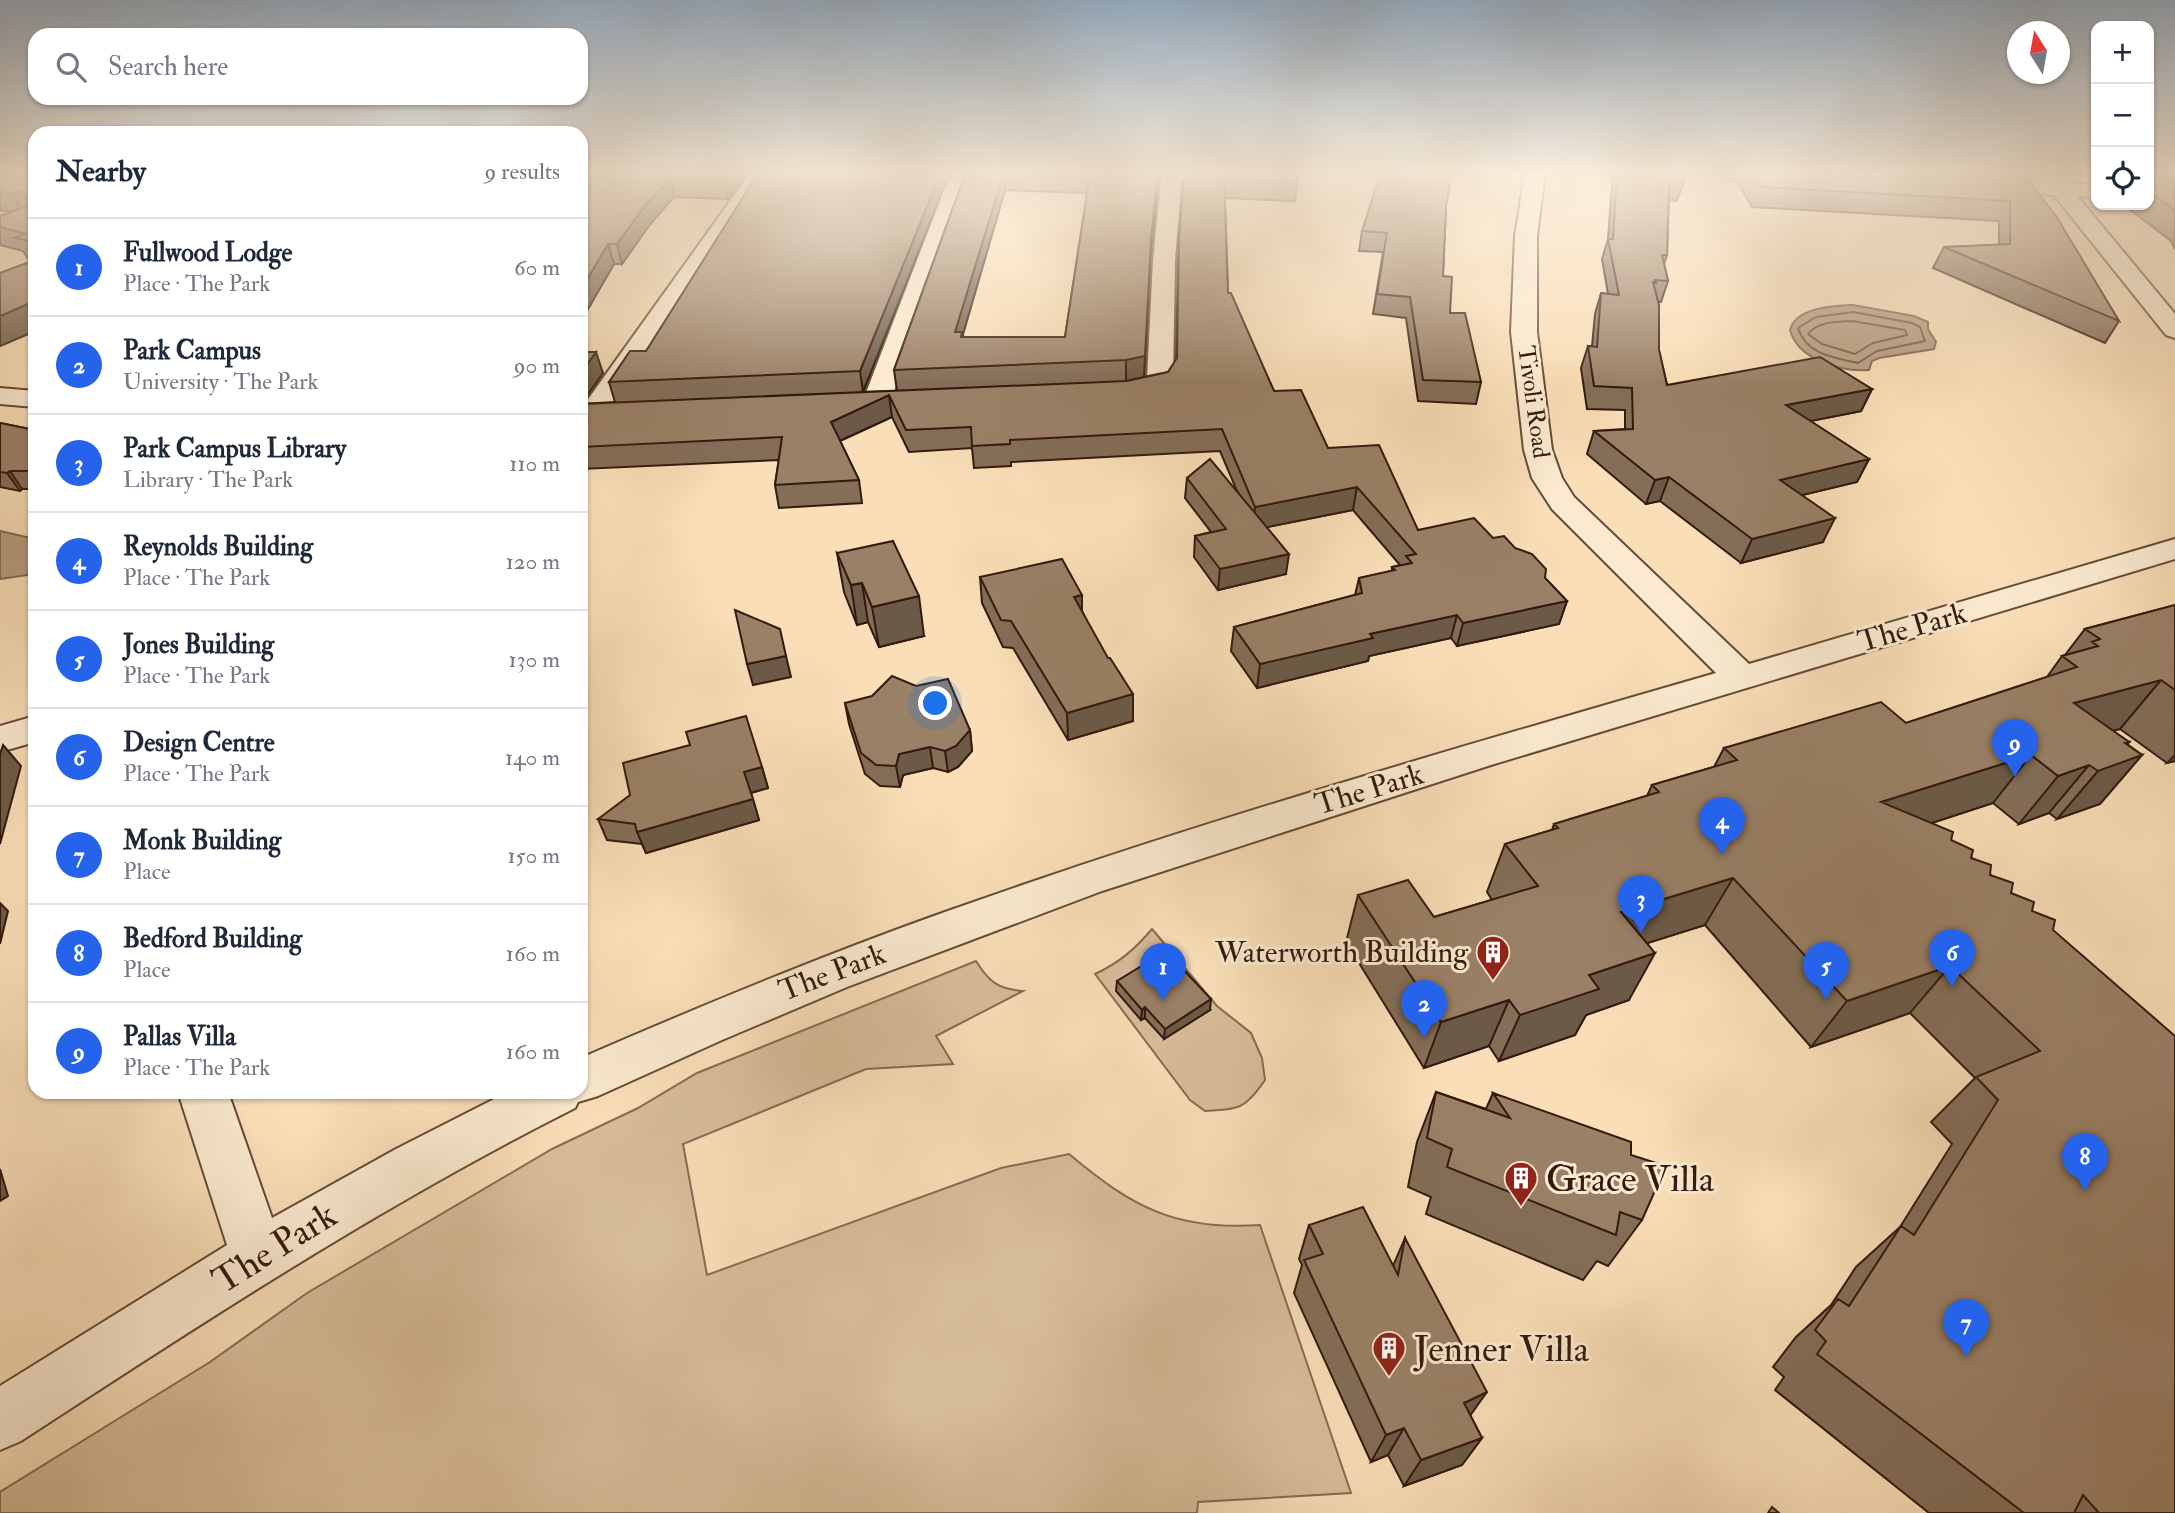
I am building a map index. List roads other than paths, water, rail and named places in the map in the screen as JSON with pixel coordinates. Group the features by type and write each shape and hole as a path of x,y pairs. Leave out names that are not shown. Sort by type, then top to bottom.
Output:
{"street":[{"path":"588,412 711,243"},
{"path":"876,403 935,243"},
{"path":"1099,393 1137,391 1157,385 1161,378 1166,243"},
{"name":"Tivoli Road","path":"1526,243 1524,332 1538,450 1547,478 1563,503 1742,678"},
{"path":"2104,243 2175,330"},
{"path":"0,396 28,398"},
{"path":"849,404 904,402"},
{"path":"588,416 617,414"},
{"name":"The Park","path":"588,1078 758,1001 855,963 1135,864 1411,775 2175,549"},
{"path":"0,739 28,731"},
{"path":"206,1099 258,1256"},
{"name":"The Park","path":"0,1420 344,1203 544,1099"}],"water":[{"path":"1853,305 1914,316 1928,322 1928,329 1936,342 1934,349 1879,358 1872,361 1869,370 1846,369 1811,356 1802,349 1790,330 1794,322 1807,312"},
{"path":"0,531 28,537 28,575 0,579"}],"place":[{"name":"Pallas Villa","path":"2015,777"},
{"name":"Reynolds Building","path":"1722,855"},
{"name":"Park Campus Library","path":"1641,933"},
{"name":"Waterworth Building","path":"1493,982"},
{"name":"Design Centre","path":"1952,987"},
{"name":"Jones Building","path":"1826,1000"},
{"name":"Fullwood Lodge","path":"1163,1001"},
{"name":"Park Campus","path":"1424,1038"},
{"name":"Bedford Building","path":"2085,1191"},
{"name":"Grace Villa","path":"1521,1208"},
{"name":"Monk Building","path":"1966,1357"},
{"name":"Jenner Villa","path":"1389,1378"}]}
